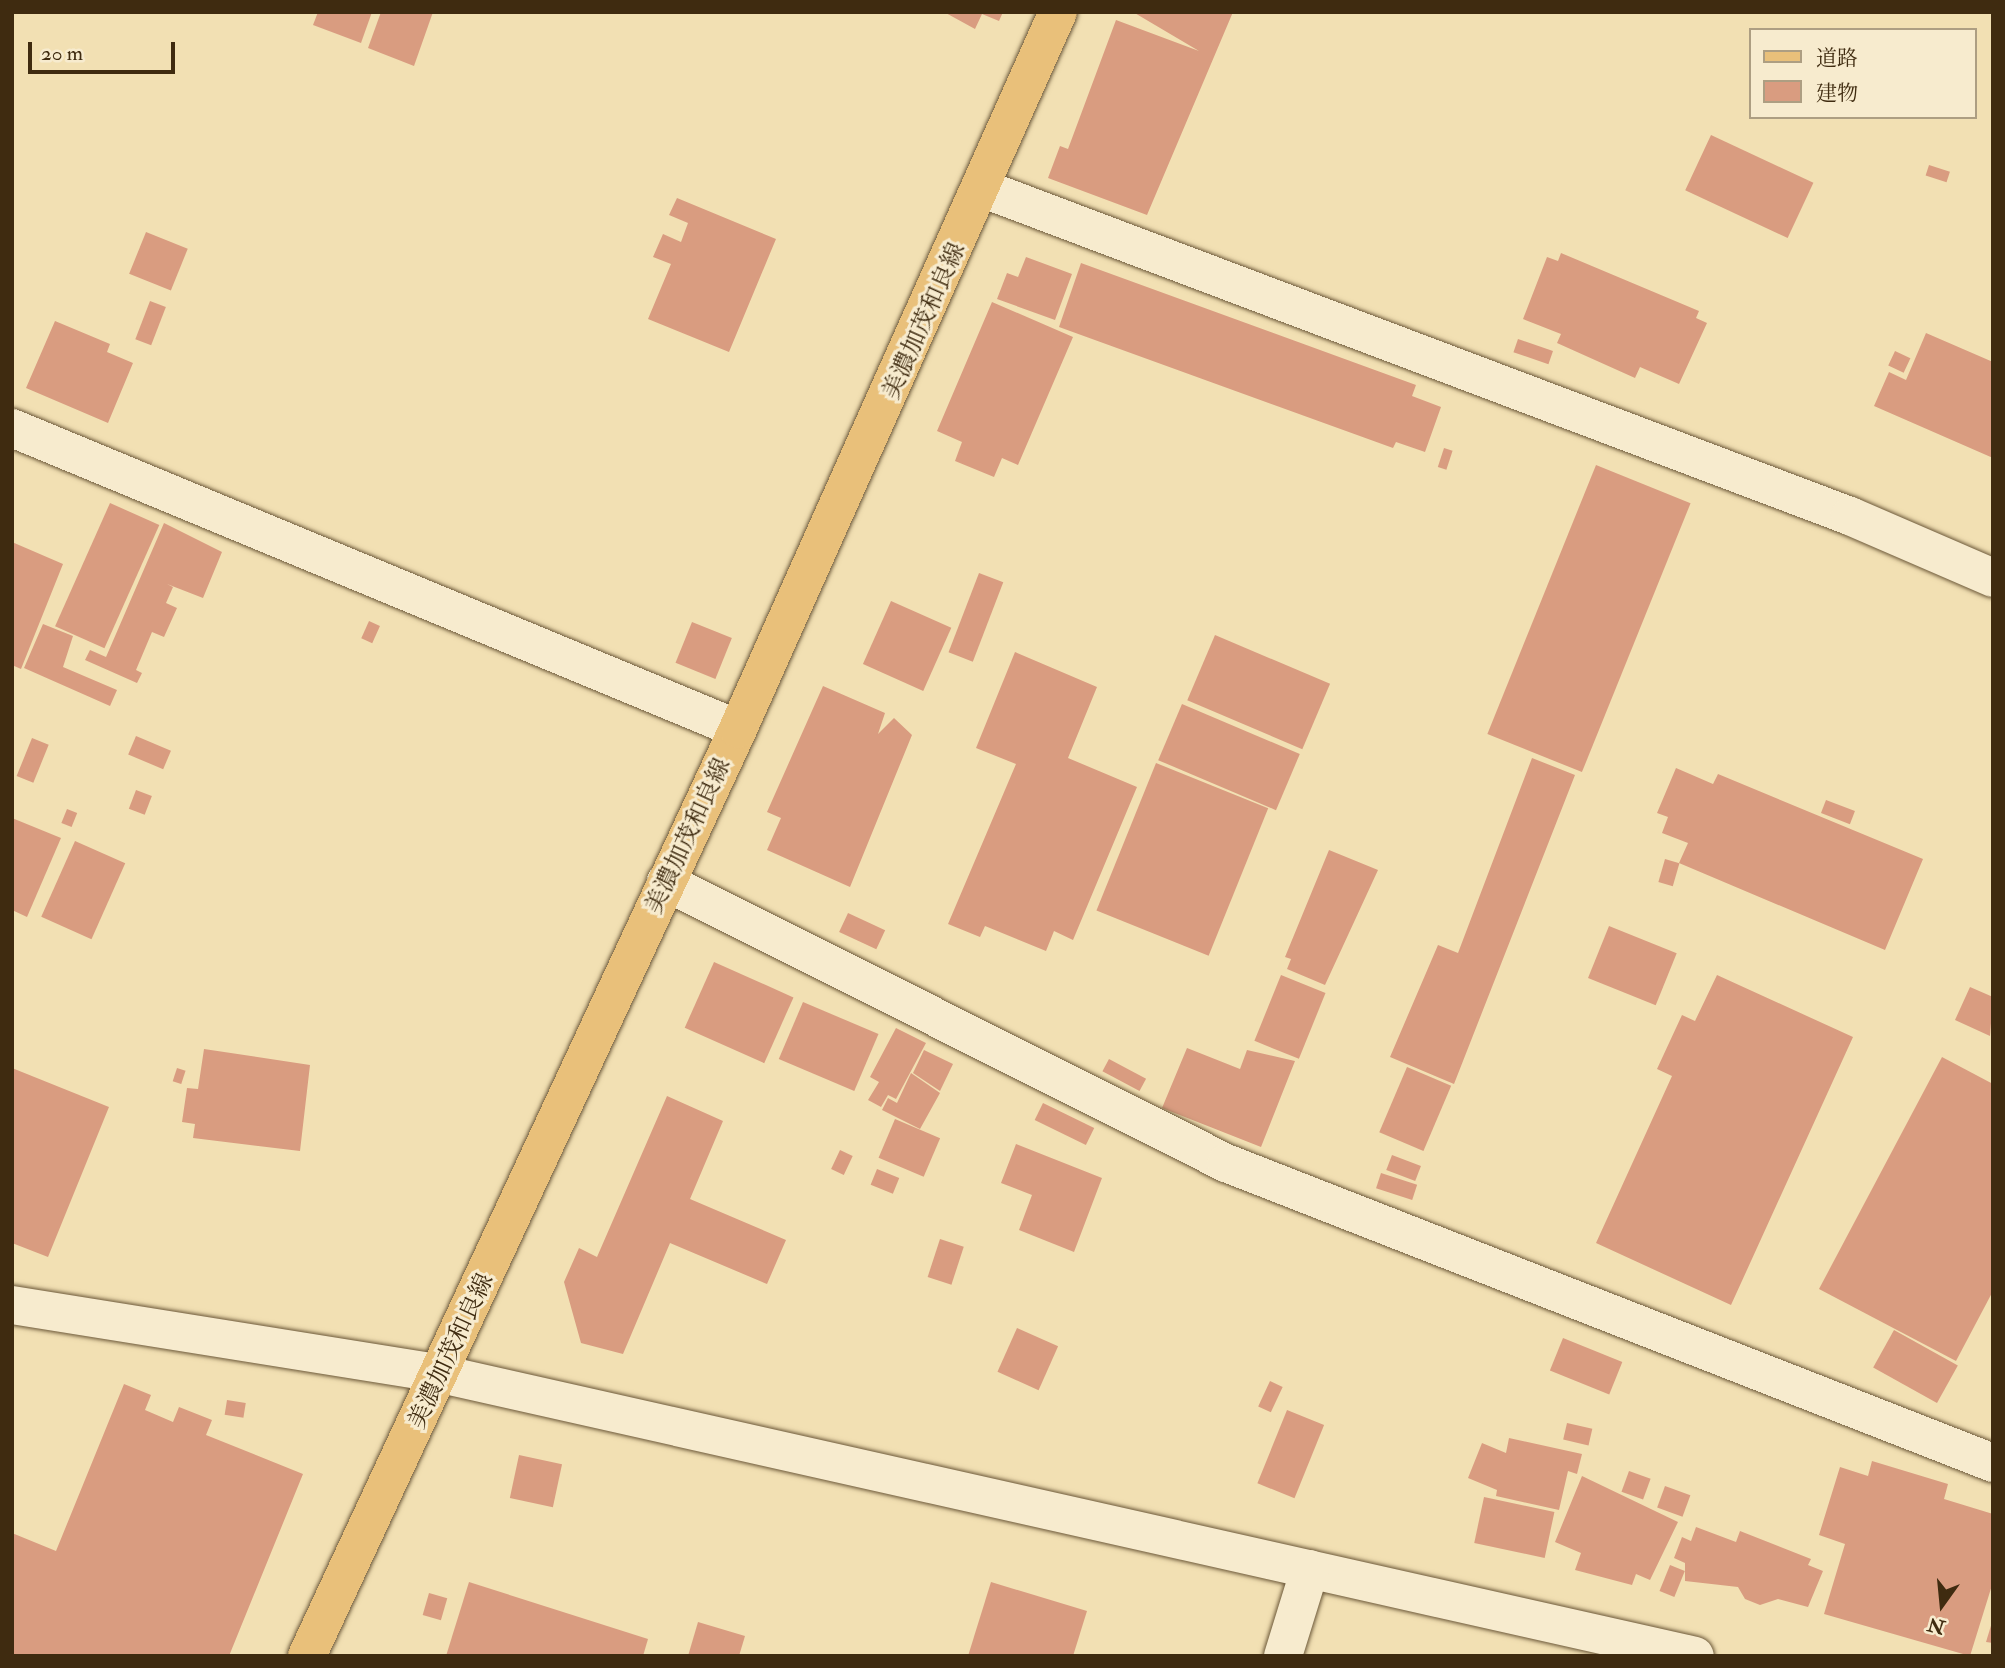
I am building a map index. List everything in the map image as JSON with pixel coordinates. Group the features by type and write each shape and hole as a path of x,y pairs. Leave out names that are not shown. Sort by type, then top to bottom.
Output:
{"main road":[{"name":"美濃加茂和良線","path":"307,1656 441,1374 738,729 984,189 1058,12"}],"street":[{"path":"984,189 1798,496 1993,578"},
{"path":"12,428 738,729"},
{"path":"666,882 1226,1163 1993,1463"},
{"path":"12,1305 441,1374 1695,1656"},
{"path":"1283,1656 1310,1569"}],"building":[{"path":"318,12 372,12 361,43 313,25"},
{"path":"381,12 433,12 414,66 368,48"},
{"path":"944,12 1003,12 999,21 982,14 975,29"},
{"path":"1133,12 1233,12 1147,215 1048,178 1060,146 1068,149 1116,20 1199,51"},
{"path":"1711,135 1813,183 1788,238 1685,190"},
{"path":"1929,165 1950,172 1947,182 1926,175"},
{"path":"677,198 776,239 729,352 648,319 671,264 653,257 663,234 681,242 688,223 669,215"},
{"path":"146,232 188,249 171,291 129,274"},
{"path":"1561,253 1699,311 1696,318 1707,323 1679,384 1640,367 1635,378 1557,343 1561,334 1523,319 1547,257 1558,261"},
{"path":"1026,257 1072,274 1055,320 997,299 1007,273 1018,277"},
{"path":"1081,263 1416,385 1412,396 1441,407 1425,452 1396,442 1393,448 1059,327"},
{"path":"150,301 166,307 151,345 135,339"},
{"path":"992,302 1073,337 1018,465 1002,458 994,477 955,461 962,442 937,431"},
{"path":"55,321 110,344 107,352 133,363 108,423 26,388"},
{"path":"1926,333 1993,362 1993,458 1874,406 1889,372 1906,380"},
{"path":"1518,339 1553,351 1548,364 1513,352"},
{"path":"1895,351 1910,358 1904,373 1888,366"},
{"path":"1444,448 1453,451 1446,470 1438,467"},
{"path":"1596,465 1691,503 1582,772 1487,734"},
{"path":"110,503 159,525 104,648 55,626"},
{"path":"164,523 222,552 203,598 167,584 173,587 166,603 177,608 164,637 152,632 136,670 142,673 137,683 85,660 90,650 106,657"},
{"path":"12,542 63,564 21,669 12,665"},
{"path":"979,573 1003,582 973,662 949,652"},
{"path":"891,601 951,628 923,691 863,664"},
{"path":"369,621 380,626 372,643 361,638"},
{"path":"692,622 732,638 715,679 676,663"},
{"path":"43,624 73,636 63,667 117,690 110,706 24,668"},
{"path":"1215,635 1330,684 1302,749 1187,700"},
{"path":"1015,652 1097,687 1068,758 1137,787 1073,940 1054,931 1046,951 985,926 980,937 948,924 1016,764 976,748"},
{"path":"823,686 885,713 878,734 894,718 912,735 850,887 767,850 781,818 767,812"},
{"path":"1182,704 1300,754 1276,810 1158,760"},
{"path":"136,736 171,751 163,769 128,754"},
{"path":"32,738 49,745 33,783 17,776"},
{"path":"1532,758 1575,775 1454,1084 1390,1057 1438,945 1458,953"},
{"path":"1156,763 1268,808 1209,956 1096,910"},
{"path":"1676,768 1713,784 1718,774 1923,859 1885,950 1679,863 1688,843 1662,833 1668,817 1657,813"},
{"path":"136,790 152,796 145,815 129,809"},
{"path":"1826,800 1855,811 1850,824 1821,813"},
{"path":"67,809 77,813 72,827 61,823"},
{"path":"12,818 61,838 27,917 12,910"},
{"path":"75,841 125,863 91,939 41,917"},
{"path":"1329,850 1378,870 1325,985 1287,969 1291,959 1285,957"},
{"path":"1665,859 1679,863 1673,886 1658,882"},
{"path":"848,913 885,930 876,949 839,932"},
{"path":"1609,926 1677,953 1656,1005 1588,978"},
{"path":"714,962 793,997 764,1063 685,1028"},
{"path":"1281,975 1326,993 1299,1059 1254,1041"},
{"path":"1717,975 1853,1037 1731,1305 1596,1243 1672,1076 1657,1069 1682,1015 1695,1021"},
{"path":"1970,987 1993,997 1990,1036 1955,1020"},
{"path":"803,1002 878,1034 854,1091 779,1059"},
{"path":"896,1028 926,1043 896,1099 888,1095 881,1107 868,1100 879,1082 870,1077"},
{"path":"1187,1048 1240,1069 1247,1050 1295,1061 1261,1147 1162,1108"},
{"path":"204,1049 310,1065 300,1151 193,1138 195,1124 182,1122 187,1088 198,1089"},
{"path":"924,1050 953,1064 940,1091 913,1073"},
{"path":"1942,1057 1993,1084 1993,1291 1956,1361 1819,1289"},
{"path":"1109,1059 1146,1079 1140,1091 1102,1071"},
{"path":"1407,1067 1451,1086 1423,1151 1379,1132"},
{"path":"12,1068 109,1107 48,1257 12,1243"},
{"path":"177,1068 186,1071 181,1084 173,1081"},
{"path":"911,1073 940,1093 920,1129 882,1110 888,1098 897,1103"},
{"path":"667,1096 723,1121 690,1199 786,1240 767,1284 670,1243 623,1354 581,1343 564,1282 579,1248 597,1257"},
{"path":"1043,1103 1094,1128 1086,1145 1035,1120"},
{"path":"895,1119 940,1138 924,1177 879,1158"},
{"path":"1016,1144 1102,1178 1074,1252 1019,1230 1032,1195 1001,1183"},
{"path":"840,1150 853,1156 844,1175 831,1169"},
{"path":"1392,1155 1421,1166 1415,1181 1386,1170"},
{"path":"877,1169 899,1178 893,1194 871,1185"},
{"path":"1381,1173 1417,1185 1412,1200 1376,1188"},
{"path":"940,1239 964,1247 951,1285 928,1277"},
{"path":"1017,1328 1058,1346 1039,1390 997,1372"},
{"path":"1894,1330 1958,1365 1937,1403 1873,1368"},
{"path":"1563,1338 1622,1362 1609,1394 1550,1370"},
{"path":"1270,1381 1283,1387 1271,1412 1258,1406"},
{"path":"124,1384 151,1395 145,1410 173,1422 179,1407 212,1420 206,1435 303,1474 229,1656 12,1656 12,1533 56,1551"},
{"path":"227,1400 246,1403 243,1418 225,1415"},
{"path":"1287,1410 1324,1425 1294,1498 1257,1483"},
{"path":"1567,1423 1592,1429 1589,1445 1563,1440"},
{"path":"1509,1438 1582,1454 1577,1474 1568,1471 1559,1510 1496,1496 1497,1490 1468,1478 1482,1443 1506,1453"},
{"path":"519,1455 562,1464 553,1507 510,1498"},
{"path":"1872,1461 1948,1484 1944,1499 1993,1514 1993,1582 1970,1656 1824,1614 1845,1544 1819,1535 1840,1467 1868,1476"},
{"path":"1629,1471 1651,1479 1643,1500 1621,1492"},
{"path":"1582,1476 1678,1522 1650,1580 1636,1574 1632,1585 1575,1570 1581,1553 1555,1542"},
{"path":"1665,1486 1690,1495 1683,1517 1657,1508"},
{"path":"1484,1497 1554,1512 1545,1558 1474,1543"},
{"path":"1696,1527 1736,1542 1740,1531 1811,1559 1808,1565 1823,1571 1808,1607 1778,1599 1760,1605 1745,1599 1738,1587 1685,1581 1685,1563 1674,1558 1682,1537 1691,1541"},
{"path":"1670,1565 1685,1571 1674,1597 1660,1591"},
{"path":"469,1582 648,1639 643,1656 446,1656"},
{"path":"991,1582 1087,1611 1073,1656 968,1656"},
{"path":"429,1593 447,1598 441,1620 423,1615"},
{"path":"1993,1619 1993,1643 1986,1642"},
{"path":"698,1622 745,1636 739,1656 688,1656"}]}
